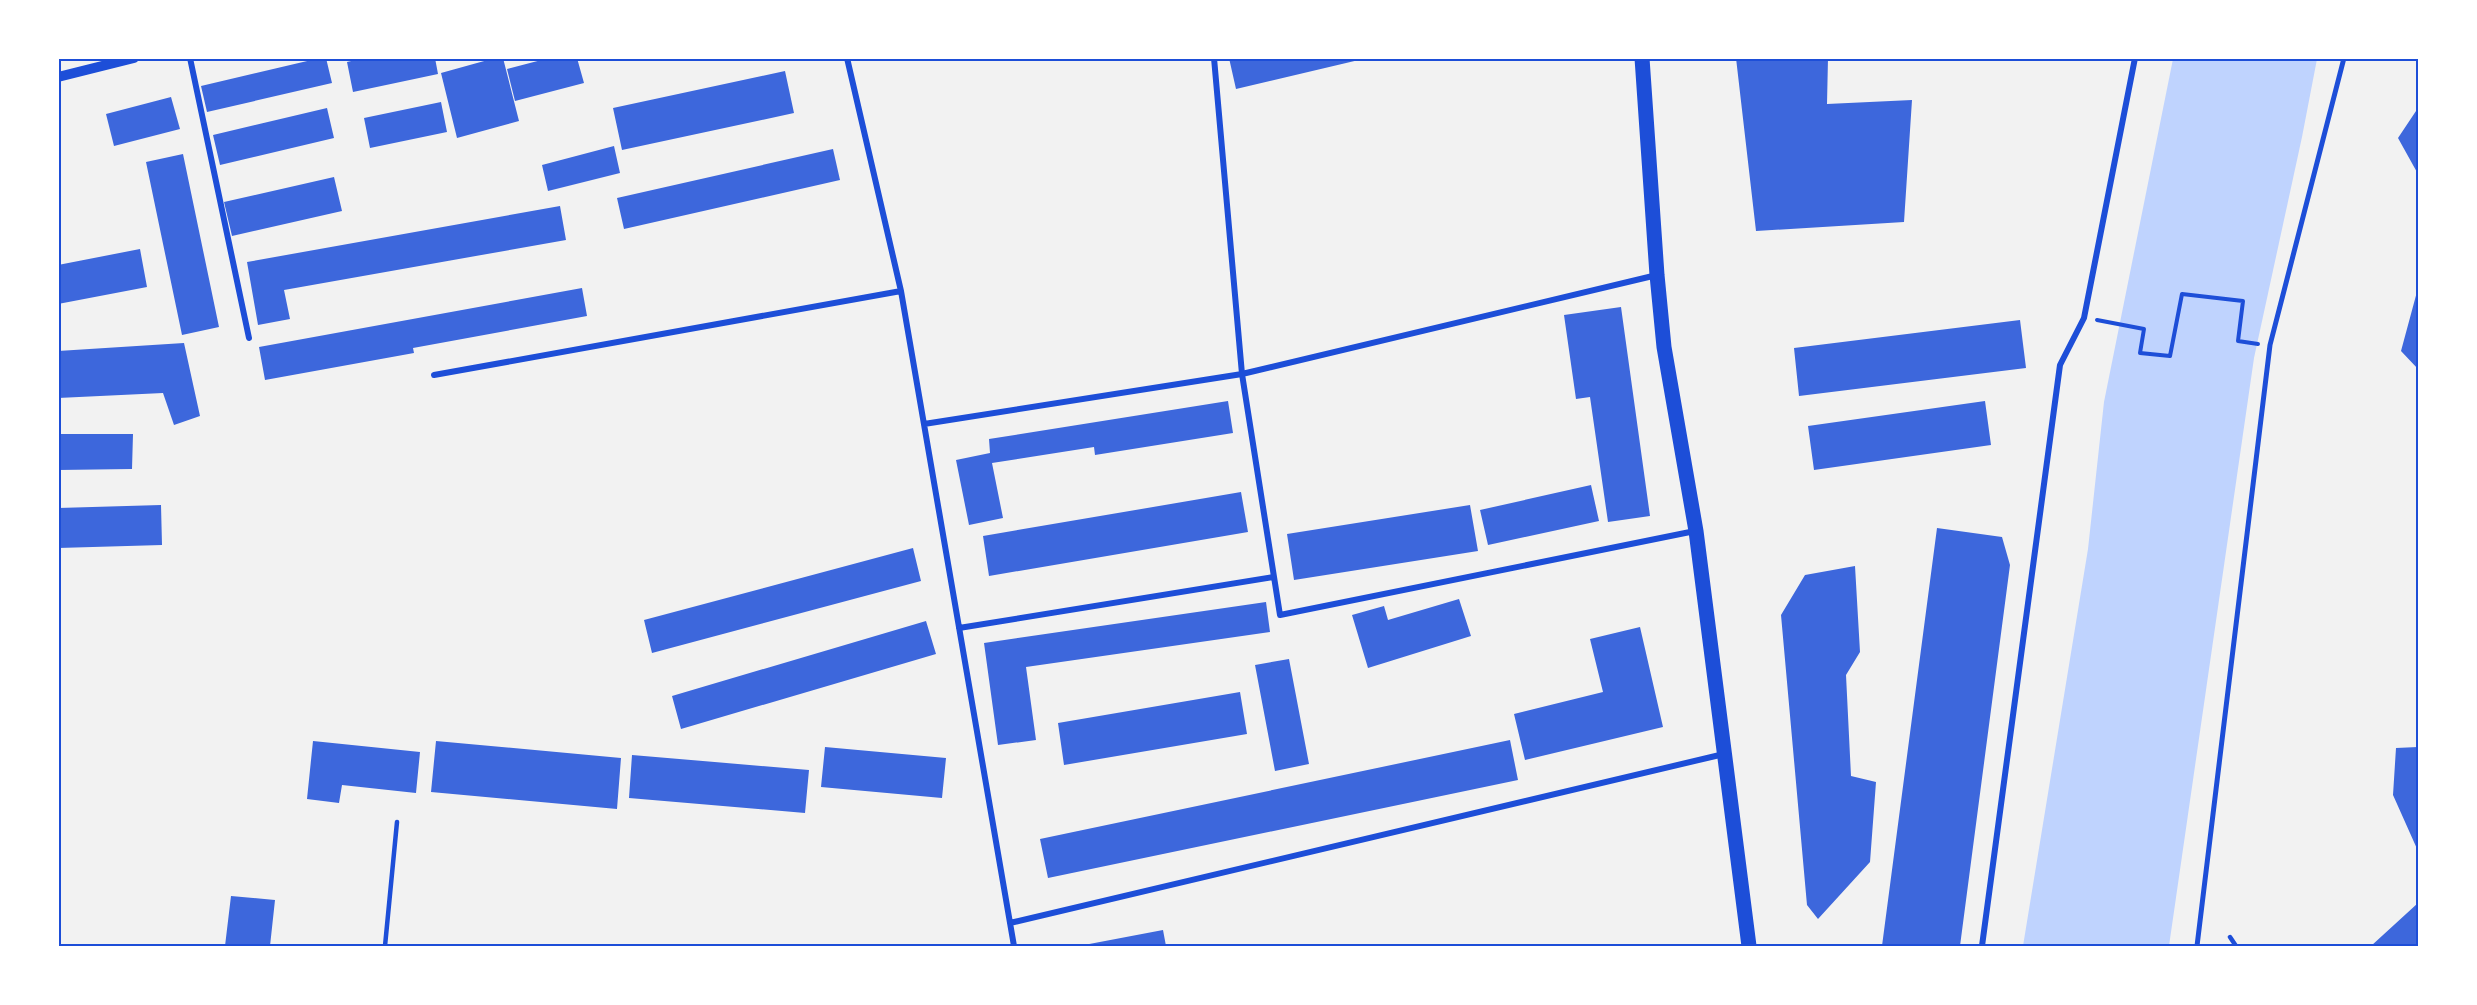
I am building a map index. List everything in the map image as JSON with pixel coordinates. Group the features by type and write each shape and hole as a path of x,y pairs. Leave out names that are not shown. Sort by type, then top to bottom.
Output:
{"main road":[{"path":"1642,58 1664,347 1696,531 1749,946"}],"street":[{"path":"58,77 134,58"},
{"path":"190,58 249,338"},
{"path":"847,58 901,291 1014,946"},
{"path":"1214,58 1242,374 1280,615 1696,531"},
{"path":"1982,946 2060,365 2084,318 2136,58"},
{"path":"2196,946 2270,345 2344,58"},
{"path":"924,424 1242,374 1657,275"},
{"path":"434,375 901,291"},
{"path":"959,628 1274,577"},
{"path":"1010,923 1724,753"}],"lane":[{"path":"385,946 397,822"},
{"path":"2230,937 2236,946"}],"path":[{"path":"2084,318 2144,329 2140,354 2170,356 2182,294 2243,301 2238,341 2259,344"}],"water":[{"path":"2173,59 2317,59 2254,358 2169,946 2023,946 2088,549 2104,402"}],"building":[{"path":"326,58 332,83 207,112 201,86"},
{"path":"364,58 435,58 438,74 353,92 347,62"},
{"path":"495,58 503,58 519,121 457,138 441,73"},
{"path":"549,58 577,58 584,83 515,101 507,69"},
{"path":"1229,58 1363,58 1363,59 1236,89"},
{"path":"1736,58 1828,58 1827,104 1912,100 1904,222 1756,231"},
{"path":"785,71 794,113 622,150 613,108"},
{"path":"171,97 180,129 114,146 106,114"},
{"path":"441,102 447,132 370,148 364,118"},
{"path":"327,108 334,138 220,165 213,135"},
{"path":"2418,108 2418,174 2398,138"},
{"path":"614,146 620,173 548,191 542,165"},
{"path":"833,149 840,180 624,229 617,198"},
{"path":"183,154 219,327 182,335 146,162"},
{"path":"334,177 342,211 232,236 224,202"},
{"path":"560,206 566,240 284,290 290,319 258,325 247,262"},
{"path":"140,249 147,287 58,304 58,265"},
{"path":"582,288 587,316 413,348 414,353 265,380 259,347"},
{"path":"2418,288 2418,369 2401,351"},
{"path":"1621,307 1650,516 1608,522 1590,397 1576,399 1564,315"},
{"path":"2020,320 2026,368 1799,396 1794,348"},
{"path":"184,343 200,416 174,425 163,393 58,398 58,351"},
{"path":"1228,401 1233,433 1095,455 1094,447 992,463 1003,518 969,525 956,460 990,453 989,439"},
{"path":"1985,401 1991,445 1814,470 1808,426"},
{"path":"58,434 133,434 132,469 58,470"},
{"path":"1591,485 1599,521 1488,545 1480,510"},
{"path":"1241,492 1248,532 989,576 983,536"},
{"path":"161,505 162,545 58,548 58,508"},
{"path":"1470,505 1478,551 1294,580 1287,534"},
{"path":"1937,528 2002,537 2010,565 1960,946 1882,946"},
{"path":"913,548 921,581 652,653 644,620"},
{"path":"1855,566 1860,652 1846,675 1851,776 1876,782 1870,862 1818,919 1807,905 1781,615 1805,575"},
{"path":"1459,599 1471,636 1368,668 1352,615 1384,606 1388,620"},
{"path":"1266,602 1270,632 1026,667 1036,740 998,745 984,643"},
{"path":"926,621 936,654 681,729 672,696"},
{"path":"1640,627 1663,727 1525,760 1514,714 1603,692 1590,639"},
{"path":"1289,659 1309,764 1275,771 1255,665"},
{"path":"1240,692 1247,734 1064,765 1058,723"},
{"path":"1510,740 1518,780 1048,878 1040,839"},
{"path":"313,741 420,752 416,793 342,785 339,803 307,799"},
{"path":"436,741 621,758 617,809 431,792"},
{"path":"825,747 946,758 942,798 821,787"},
{"path":"2418,747 2418,851 2393,795 2396,748"},
{"path":"632,755 809,770 805,813 629,798"},
{"path":"231,896 275,900 270,946 225,946"},
{"path":"2418,903 2418,946 2371,946"},
{"path":"1163,930 1166,946 1084,946 1084,945"}]}
